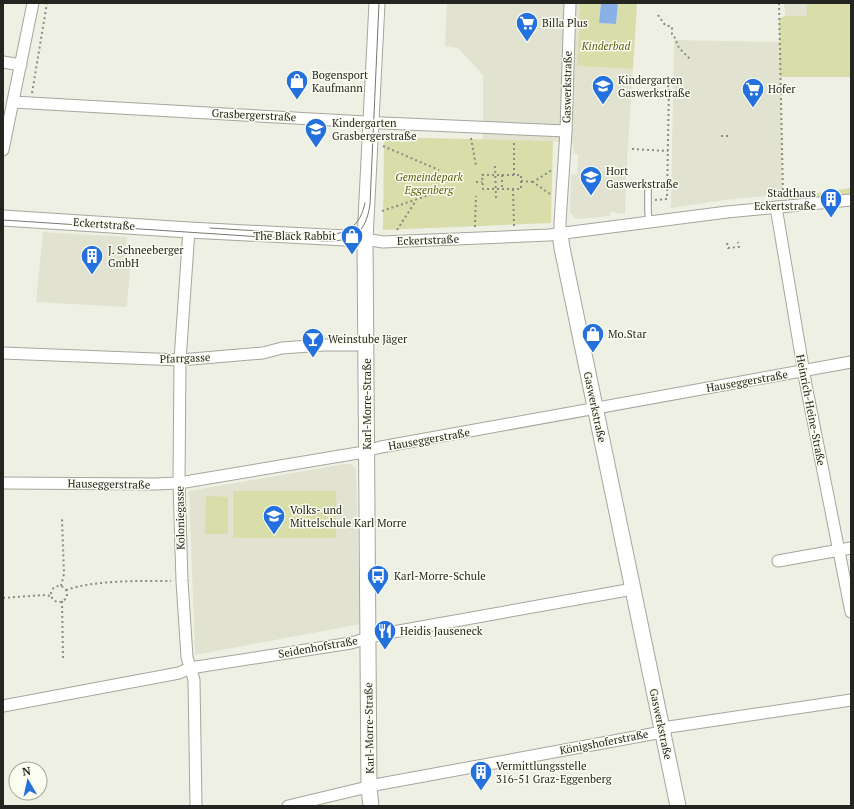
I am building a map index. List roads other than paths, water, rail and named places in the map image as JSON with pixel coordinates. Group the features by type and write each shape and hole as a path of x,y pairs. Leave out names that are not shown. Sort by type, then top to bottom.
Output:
{"street":[{"path":"3,150 33,3"},
{"name":"Karl-Morre-Straße","path":"371,806 369,788 366,239 377,3"},
{"name":"Gaswerkstraße","path":"570,3 566,131 560,234 678,806"},
{"path":"3,62 21,65"},
{"name":"Grasbergerstraße","path":"13,102 371,122 566,131"},
{"name":"Eckertstraße","path":"3,218 188,230 366,239 383,242 560,234 727,212 851,200"},
{"name":"Heinrich-Heine-Straße","path":"781,207 803,371 851,612"},
{"name":"Koloniegasse","path":"188,230 180,360 179,483 182,581 187,656 194,680 196,806"},
{"name":"Pfarrgasse","path":"3,353 180,360 264,353 280,348 323,345 367,345"},
{"name":"Hauseggerstraße","path":"3,483 179,483 358,454 367,450 595,409 656,396 706,389 851,362"},
{"path":"778,561 851,548"},
{"name":"Seidenhofstraße","path":"3,706 179,673 190,668 351,643 390,632 633,589"},
{"name":"Königshoferstraße","path":"288,806 369,788 657,733 675,726 851,700"}],"lane":[{"path":"648,186 649,223"}],"water":[{"path":"601,3 618,3 616,24 599,23"}],"tram line":[{"path":"3,220 323,241 350,238 356,234 365,223 370,204 379,3"},
{"path":"210,228 325,235 340,233 352,227 356,223 360,218 365,203"}],"place":[{"name":"Billa Plus","path":"527,42"},
{"name":"Bogensport Kaufmann","path":"297,100"},
{"name":"Kindergarten Gaswerkstraße","path":"603,106"},
{"name":"Hofer","path":"753,108"},
{"name":"Kindergarten Grasbergerstraße","path":"316,148"},
{"name":"Hort Gaswerkstraße","path":"591,196"},
{"name":"Stadthaus Eckertstraße","path":"831,218"},
{"name":"The Black Rabbit","path":"352,256"},
{"name":"J. Schneeberger GmbH","path":"92,276"},
{"name":"Mo.Star","path":"593,354"},
{"name":"Weinstube Jäger","path":"313,358"},
{"name":"Volks- und Mittelschule Karl Morre","path":"274,536"},
{"name":"Karl-Morre-Schule","path":"378,596"},
{"name":"Heidis Jauseneck","path":"385,650"},
{"name":"Vermittlungsstelle 316-51 Graz-Eggenberg","path":"481,792"}],"park label":[{"name":"Kinderbad","path":"606,46"},
{"name":"Gemeindepark Eggenberg","path":"429,183"}]}
